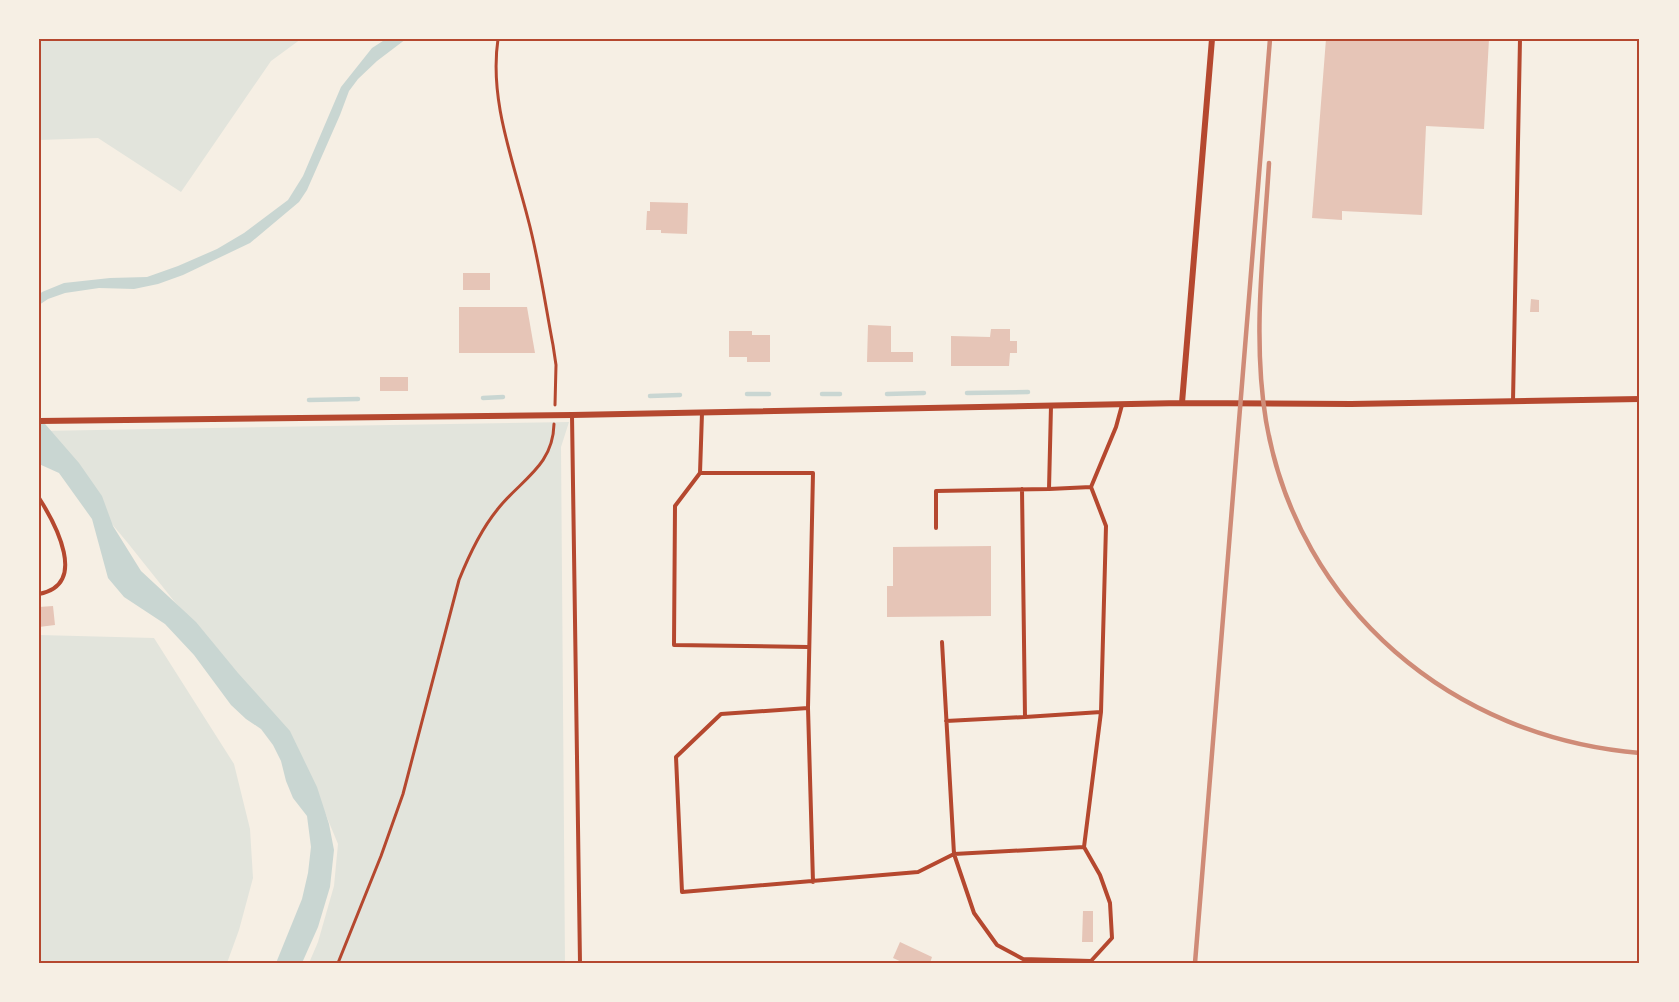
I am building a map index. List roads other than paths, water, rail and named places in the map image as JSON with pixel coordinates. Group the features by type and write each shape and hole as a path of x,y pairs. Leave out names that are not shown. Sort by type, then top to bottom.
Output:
{"street":[{"path":"1182,403 1212,39"},
{"path":"39,421 572,415 1182,403 1306,404 1640,399"}],"lane":[{"path":"1513,401 1520,39"},
{"path":"942,642 954,854 974,913 997,945 1023,959 1091,961 1112,938 1110,903 1100,875 1084,848 1101,712 1106,526 1091,487 1116,427 1122,404"},
{"path":"1049,489 1052,405"},
{"path":"702,412 700,473 675,506 674,645 808,647"},
{"path":"572,415 580,963"},
{"path":"700,473 813,473 808,647 813,882"},
{"path":"936,528 936,491 1091,487"},
{"path":"1022,489 1025,717"},
{"path":"39,498 60,539 66,557 66,567 58,584 39,594"},
{"path":"808,708 721,714 676,757 682,892 918,872 954,854 1084,848"},
{"path":"946,721 1101,712"}],"waterway":[{"path":"967,393 1028,392"},
{"path":"887,394 924,393"},
{"path":"747,394 769,394"},
{"path":"822,394 840,394"},
{"path":"650,396 680,395"},
{"path":"483,398 503,397"},
{"path":"309,400 358,399"}],"railway":[{"path":"1195,963 1270,39"},
{"path":"1269,163 1259,324 1262,389 1266,421 1284,488 1312,550 1349,604 1395,652 1448,691 1507,721 1572,742 1640,753"}]}
